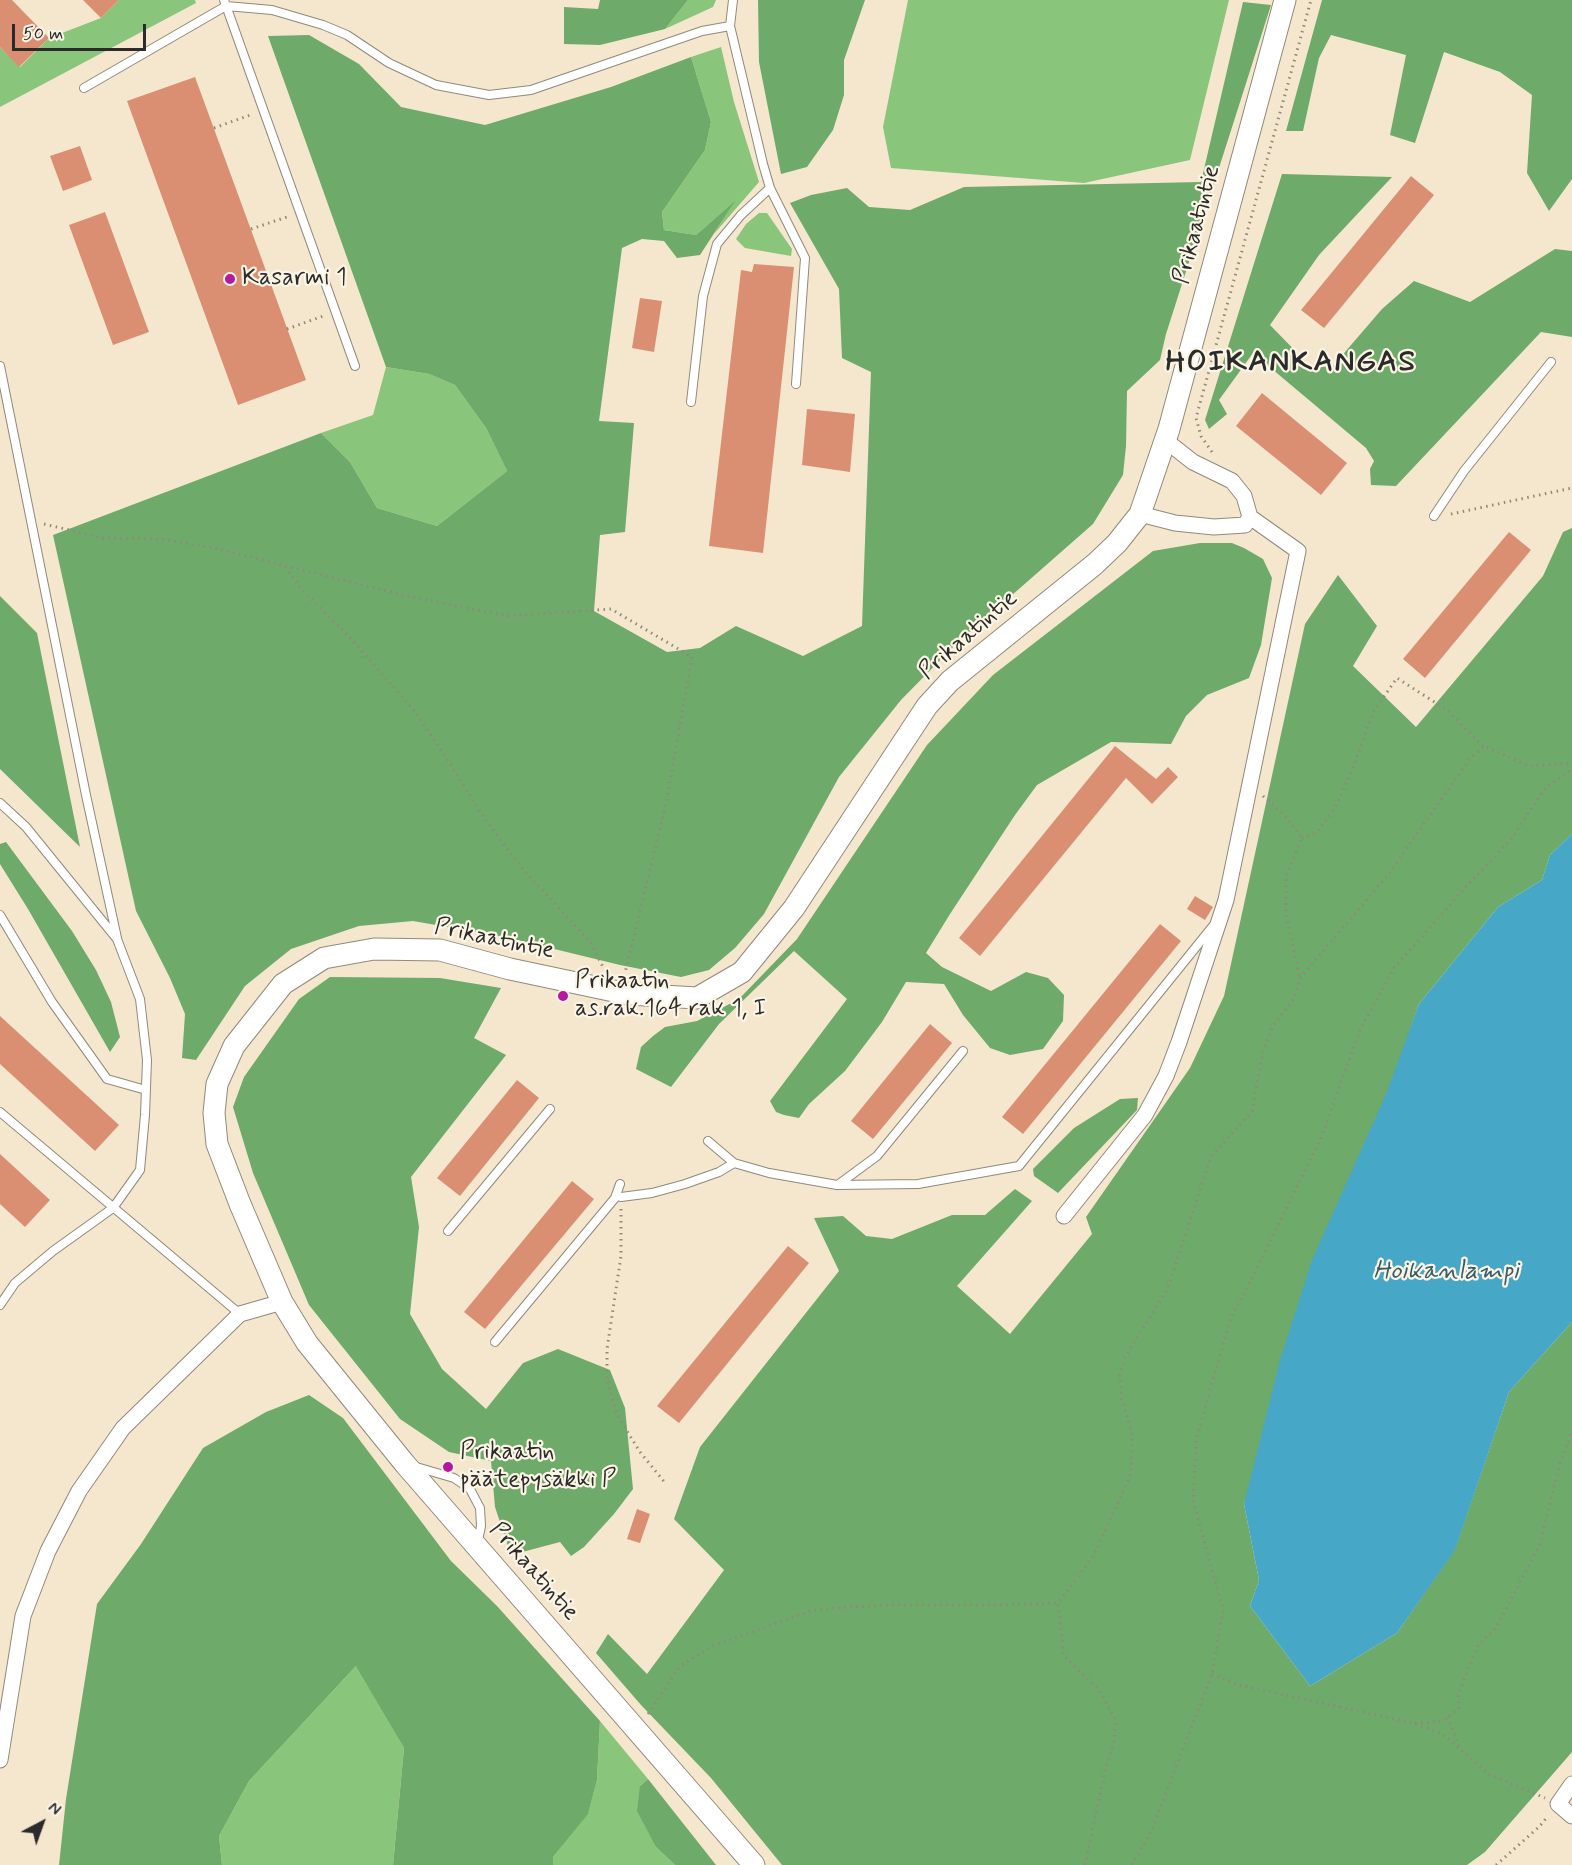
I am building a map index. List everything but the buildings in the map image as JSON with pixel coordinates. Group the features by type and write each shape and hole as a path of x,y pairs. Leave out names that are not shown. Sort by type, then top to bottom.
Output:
{"street":[{"name":"Prikaatintie","path":"754,1865 405,1464 307,1343 282,1302 217,1144 214,1113 217,1084 234,1046 283,984 324,958 374,950 440,950 510,969 620,993 697,998 742,972 794,908 927,706 950,681 1095,564 1117,543 1140,513 1165,440 1285,0"},
{"path":"1064,1216 1145,1115 1166,1076 1226,900 1298,551 1250,517 1244,496 1232,481 1193,462 1165,440"},
{"path":"1140,513 1175,523 1214,527 1245,525 1250,517"},
{"path":"0,1760 23,1616 48,1551 79,1491 123,1428 240,1314 282,1302"},
{"path":"1572,1784 1558,1804 1572,1816"}],"lane":[{"path":"733,0 730,26 763,164 770,188 805,258 796,384"},
{"path":"84,88 225,3 272,10 323,25 347,35 389,63 436,85 489,95 531,90 702,31 730,26"},
{"path":"225,3 355,366"},
{"path":"691,402 703,296 717,244 741,215 770,188"},
{"path":"1434,516 1464,471 1551,362"},
{"path":"0,366 117,939 140,999 147,1060 140,1170 112,1208 15,1282 0,1305"},
{"path":"0,803 26,827 117,939"},
{"path":"0,915 52,1002 107,1079 146,1090"},
{"path":"708,1141 734,1163 769,1173 837,1185 918,1184 1019,1166 1220,918"},
{"path":"837,1185 877,1156 963,1051"},
{"path":"448,1231 550,1109"},
{"path":"0,1112 240,1314"},
{"path":"621,1197 652,1193 685,1184 719,1172 734,1163"},
{"path":"495,1342 615,1198 620,1184"},
{"path":"405,1464 454,1478 470,1489 480,1508 481,1526 477,1545"}],"path":[{"path":"1213,454 1201,436 1196,418 1311,0"},
{"path":"214,128 264,111"},
{"path":"251,229 300,212"},
{"path":"287,329 336,312"},
{"path":"1434,516 1462,513 1572,488"},
{"path":"31,520 103,538 162,539 219,549 407,596 508,616 611,609 692,657 666,804 620,993"},
{"path":"285,565 302,590 345,632 411,708 520,866 591,943 620,993"},
{"path":"1300,978 1286,915 1286,876 1302,838 1317,832 1334,810 1354,766 1373,712 1397,678 1447,710 1484,746 1529,766 1572,763"},
{"path":"1085,1865 1105,1771 1114,1742 1116,1721 1100,1691 1064,1656 1058,1602 1094,1555 1131,1474 1132,1432 1121,1396 1120,1375 1125,1357 1167,1290 1211,1157 1252,1111 1263,1051 1273,1026 1294,999 1300,978 1388,875 1469,760 1484,746"},
{"path":"1132,1865 1151,1832 1212,1674 1223,1611 1193,1501 1197,1436 1231,1317 1251,1282 1321,1138 1360,1030 1394,968 1511,839 1546,787 1572,769"},
{"path":"1249,785 1285,816 1302,838"},
{"path":"621,1197 621,1256 607,1349 607,1380 617,1415 640,1452 666,1484"},
{"path":"1413,1723 1442,1721 1459,1709 1458,1695 1478,1645 1496,1628 1540,1544 1560,1463 1572,1432"},
{"path":"637,1731 680,1666 713,1646 813,1610 884,1605 992,1605 1058,1602"},
{"path":"1212,1674 1239,1685 1413,1723 1442,1734 1489,1774 1558,1804 1539,1827 1496,1865"},
{"path":"1448,1717 1460,1749"}],"green space":[{"path":"119,0 195,0 196,3 0,107 0,47 20,67 49,38 101,18"},
{"path":"600,0 688,0 665,29 600,45 564,44 564,7 598,9"},
{"path":"688,0 716,0 713,7 665,29"},
{"path":"758,0 865,0 844,60 844,95 833,130 807,167 781,174 759,62"},
{"path":"908,0 1229,0 1190,160 1084,183 891,168 883,127"},
{"path":"1322,0 1572,0 1572,179 1549,211 1527,173 1532,95 1500,72 1444,52 1415,143 1390,135 1406,55 1331,35 1319,58 1303,131 1286,131"},
{"path":"1243,2 1271,5 1166,334 1160,360 1127,391 1123,475 1093,524 954,646 901,700 839,777 764,914 735,948 709,970 681,977 620,965 505,937 413,921 359,926 291,949 245,986 196,1060 182,1058 185,1014 170,978 136,911 53,535 321,433 350,462 377,508 437,526 507,471 486,428 455,385 429,374 386,367 268,36 309,35 359,64 401,107 485,125 611,87 691,57 711,122 705,150 662,212 664,230 696,235 735,201 700,255 677,258 664,241 642,239 622,248 599,421 634,423 625,532 600,535 594,611 667,652 700,648 736,626 803,656 862,626 871,372 842,358 839,289 790,203 811,195 847,188 869,207 910,210 964,187 1201,182"},
{"path":"721,47 734,102 759,182 714,234 733,203 696,235 664,230 662,212 705,150 711,122 691,57"},
{"path":"1282,174 1392,177 1319,255 1270,325 1312,368 1333,366 1382,309 1414,281 1470,302 1555,249 1572,251 1572,337 1541,332 1396,486 1371,485 1370,469 1374,461 1366,448 1253,353 1219,400 1227,414 1209,429 1205,420"},
{"path":"759,213 767,213 792,249 791,256 745,248 736,239 746,224"},
{"path":"386,367 429,374 455,385 486,428 507,471 437,526 377,508 350,462 321,433 373,415"},
{"path":"1572,528 1572,834 1550,855 1542,880 1498,907 1419,1004 1244,1504 1259,1580 1250,1606 1310,1686 1397,1633 1455,1549 1509,1392 1572,1322 1572,1752 1485,1852 1467,1865 782,1865 711,1778 641,1705 596,1653 608,1634 647,1674 724,1570 674,1519 700,1447 839,1271 814,1218 843,1216 866,1236 892,1239 952,1215 985,1215 1015,1189 1032,1201 957,1286 1010,1334 1092,1234 1086,1217 1190,1068 1224,996 1305,624 1338,575 1377,626 1353,666 1416,727 1543,576 1563,532"},
{"path":"1200,543 1232,543 1244,548 1263,559 1272,578 1261,645 1249,678 1207,695 1186,716 1171,744 1111,742 1037,785 1015,815 926,953 942,967 991,991 1026,972 1048,978 1064,995 1063,1021 1043,1049 1010,1055 990,1048 963,1015 944,984 906,982 882,1022 845,1071 809,1104 799,1118 776,1112 770,1101 847,999 794,951 719,1024 671,1087 636,1069 641,1047 653,1036 665,1027 697,1021 739,999 797,939 927,745 993,675 1153,551"},
{"path":"0,596 37,633 80,847 0,769"},
{"path":"6,842 72,931 96,970 111,1002 120,1037 110,1052 0,864 0,844"},
{"path":"330,977 440,978 501,988 474,1038 506,1055 411,1177 419,1227 410,1314 442,1369 486,1409 523,1363 558,1349 610,1370 625,1408 633,1489 584,1547 571,1556 560,1542 511,1555 495,1507 491,1461 449,1452 400,1419 309,1305 253,1173 233,1107 244,1077 299,999"},
{"path":"1138,1098 1137,1110 1058,1193 1034,1176 1033,1169 1074,1128 1120,1099"},
{"path":"309,1395 343,1418 451,1561 497,1606 600,1721 597,1780 588,1814 553,1857 553,1865 393,1865 404,1748 356,1666 249,1781 219,1836 222,1865 59,1865 66,1799 97,1604 141,1544 203,1448 266,1412"},
{"path":"357,1665 404,1748 393,1865 222,1865 219,1836 249,1781"},
{"path":"600,1721 648,1779 640,1786 656,1847 675,1865 553,1865 553,1857 588,1813 597,1780"},
{"path":"648,1779 716,1865 675,1865 656,1847 637,1811 640,1786"}],"water":[{"name":"Hoikanlampi","path":"1572,834 1572,1322 1509,1392 1455,1550 1397,1633 1310,1686 1250,1606 1259,1580 1244,1504 1280,1360 1312,1260 1386,1094 1419,1004 1498,907 1542,880 1550,855"}],"place":[{"name":"Kasarmi 1","path":"230,279"},
{"name":"Prikaatin as.rak.164 rak 1, I","path":"563,996"},
{"name":"Prikaatin päätepysäkki P","path":"448,1467"}],"district":[{"name":"HOIKANKANGAS","path":"1291,364"}]}
